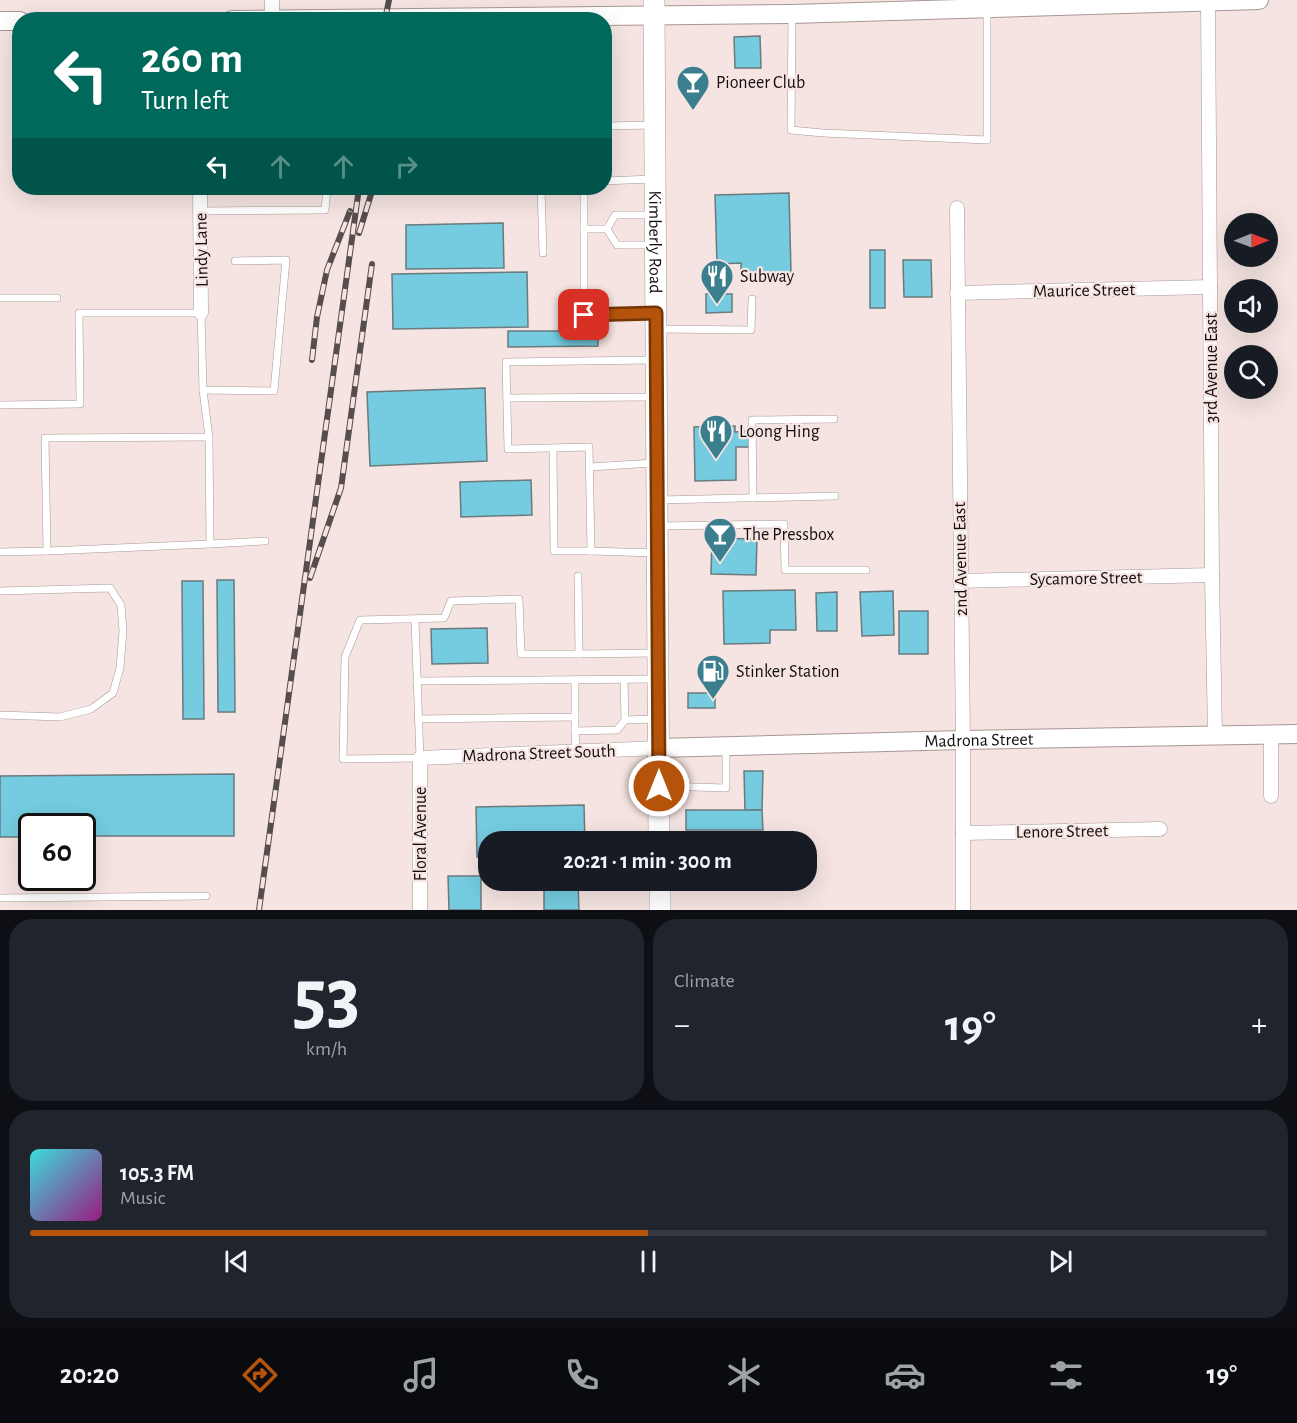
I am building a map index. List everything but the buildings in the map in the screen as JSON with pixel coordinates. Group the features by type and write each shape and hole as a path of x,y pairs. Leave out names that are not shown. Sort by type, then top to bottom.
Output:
{"main road":[{"name":"Kimberly Road","path":"654,7 659,831"},
{"path":"660,891 660,910"}],"street":[{"path":"583,12 654,7 792,14 954,5 987,8 1259,0"},
{"name":"3rd Avenue East","path":"1208,1 1215,735"},
{"name":"Lindy Lane","path":"200,195 201,313"},
{"name":"2nd Avenue East","path":"957,208 963,910"},
{"name":"Maurice Street","path":"957,293 1210,287"},
{"name":"Sycamore Street","path":"960,580 1212,575"},
{"name":"Madrona Street","path":"659,748 1297,734"},
{"path":"1270,735 1271,796"},
{"name":"Madrona Street South","path":"420,758 659,748"},
{"name":"Floral Avenue","path":"420,758 420,910"},
{"name":"Lenore Street","path":"963,833 1160,829"}],"lane":[{"path":"792,14 791,130 823,134 987,140 987,8"},
{"path":"612,126 654,125"},
{"path":"612,181 655,179"},
{"path":"200,211 325,210 326,195"},
{"path":"541,195 543,253"},
{"path":"584,195 584,315 751,330 752,299"},
{"path":"607,229 615,215 655,215"},
{"path":"584,229 607,229"},
{"path":"607,229 617,245 655,244"},
{"path":"203,390 274,391 286,260 235,261"},
{"path":"0,298 57,298"},
{"path":"0,405 80,404 79,313 201,313 203,390 209,437 210,543"},
{"path":"591,551 589,447 508,449 506,362 656,360"},
{"path":"507,398 656,397"},
{"path":"753,498 752,420 834,419"},
{"path":"47,551 45,438 209,437"},
{"path":"553,447 554,551 657,553"},
{"path":"590,467 657,463"},
{"path":"657,500 835,496"},
{"path":"657,526 784,524 785,570 866,570"},
{"path":"0,552 265,541"},
{"path":"578,576 579,654"},
{"path":"0,591 110,588 121,605 123,631 120,668 113,693 91,709 60,717 0,715"},
{"path":"415,619 420,758 344,759 345,657 360,620 444,618 452,601 519,599 521,654 658,653"},
{"path":"417,681 658,679"},
{"path":"575,680 576,752"},
{"path":"576,731 616,730 625,720 624,680"},
{"path":"418,719 575,717"},
{"path":"625,720 659,719"},
{"path":"659,786 726,788 726,747"},
{"path":"0,898 206,896"}],"railway":[{"path":"387,12 389,0"},
{"path":"259,910 358,195"},
{"path":"359,233 371,195"},
{"path":"312,360 317,317 327,270 350,211"},
{"path":"310,578 341,488 372,264"}],"place":[{"name":"Pioneer Club","path":"693,111"},
{"name":"Subway","path":"717,305"},
{"name":"Loong Hing","path":"716,460"},
{"name":"The Pressbox","path":"720,563"},
{"name":"Stinker Station","path":"713,700"}],"route":[{"path":"584,315 656,313 659,786"}]}
